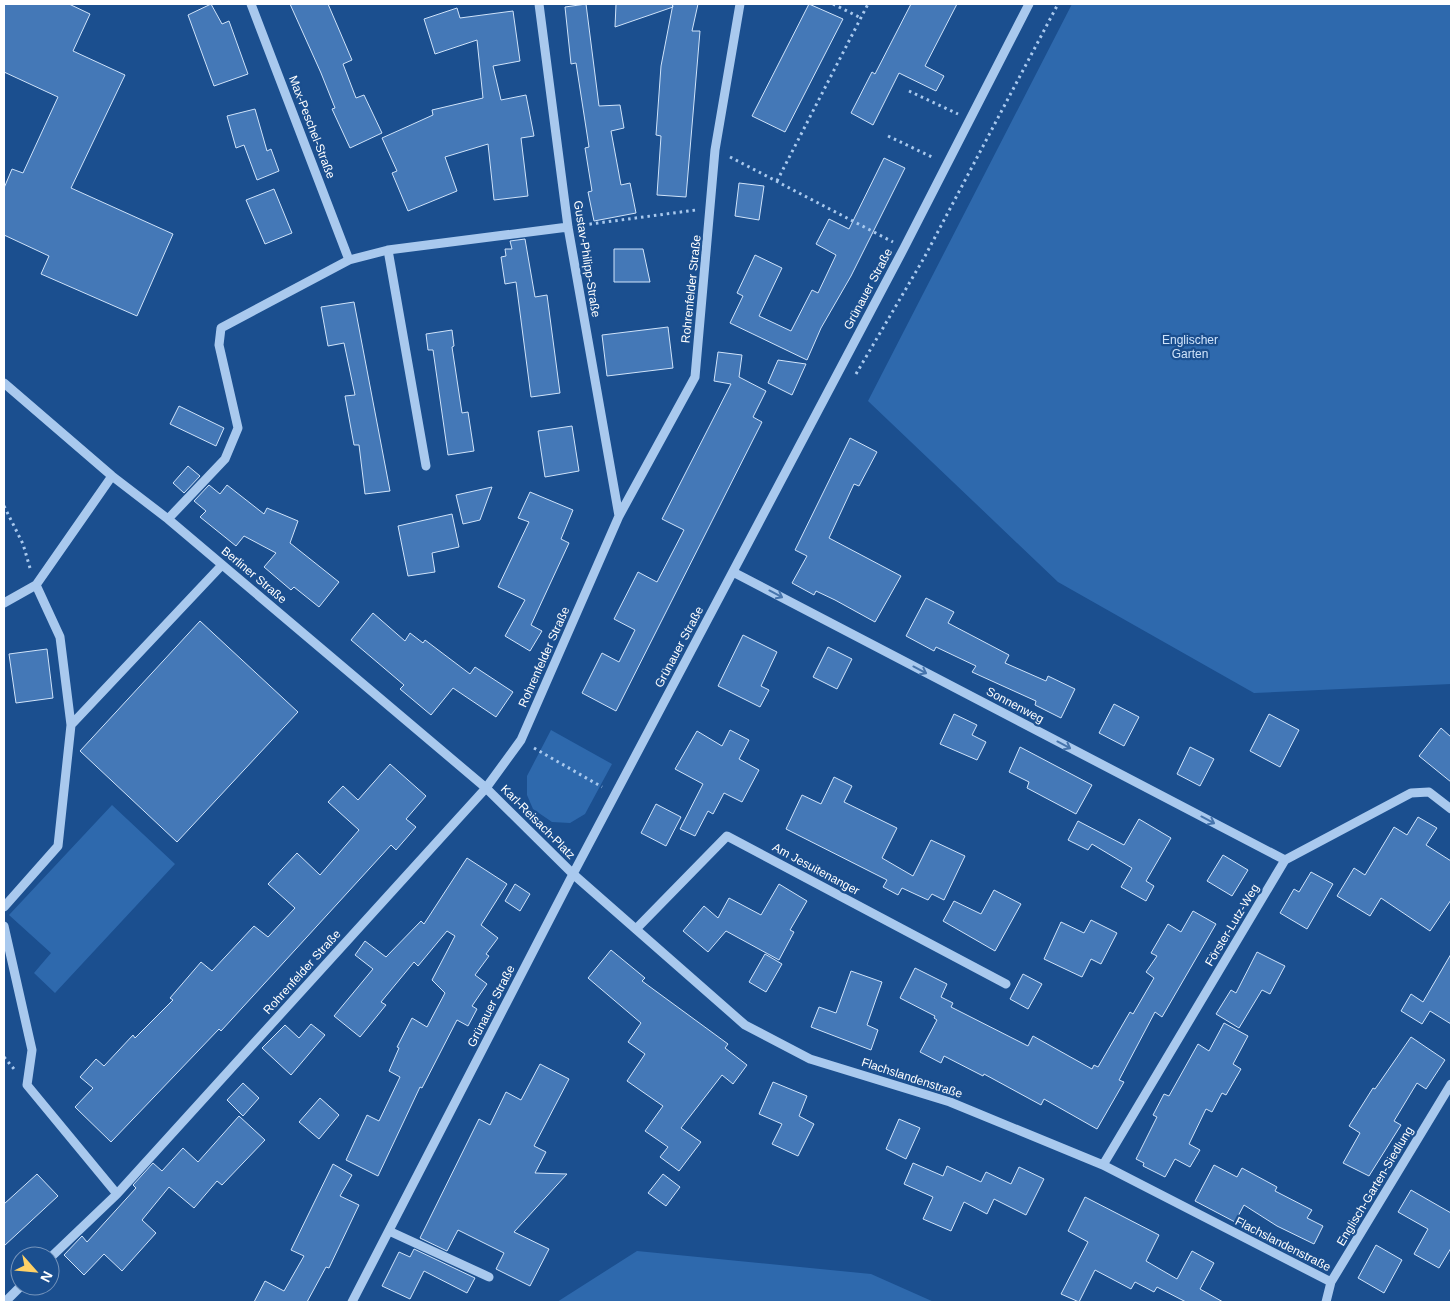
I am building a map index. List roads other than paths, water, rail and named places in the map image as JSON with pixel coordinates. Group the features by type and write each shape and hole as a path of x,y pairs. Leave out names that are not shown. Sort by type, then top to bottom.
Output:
{"street":[{"name":"Max-Peschel-Straße","path":"251,4 349,260"},
{"name":"Gustav-Philipp-Straße","path":"539,4 568,227 619,516"},
{"name":"Rohrenfelder Straße","path":"60,1248 117,1194 486,788 521,740 619,516 695,377 716,150 740,4"},
{"name":"Grünauer Straße","path":"352,1302 573,874 904,248 1029,4"},
{"path":"168,519 225,459 238,428 219,345 221,328 349,260 388,250 568,227"},
{"path":"388,250 426,466"},
{"name":"Berliner Straße","path":"4,384 112,476 168,519 486,788"},
{"path":"4,603 36,585 112,476"},
{"path":"71,725 222,565"},
{"name":"Sonnenweg","path":"733,572 1285,860"},
{"path":"4,907 58,846 71,725 60,637 36,585"},
{"name":"Karl-Reisach-Platz","path":"486,788 573,874"},
{"path":"1285,860 1410,793 1429,792 1451,809"},
{"name":"Am Jesuitenanger","path":"637,928 727,836 1006,984"},
{"name":"Förster-Lutz-Weg","path":"1103,1165 1285,860"},
{"name":"Flachslandenstraße","path":"573,874 637,928 745,1025 810,1059 950,1102 1103,1165 1331,1282"},
{"path":"4,926 32,1050 27,1085 117,1194"},
{"name":"Englisch-Garten-Siedlung","path":"1326,1302 1331,1282 1451,1084"},
{"path":"389,1231 489,1277"}],"park label":[{"name":"Englischer Garten","path":"1190,347"}]}
